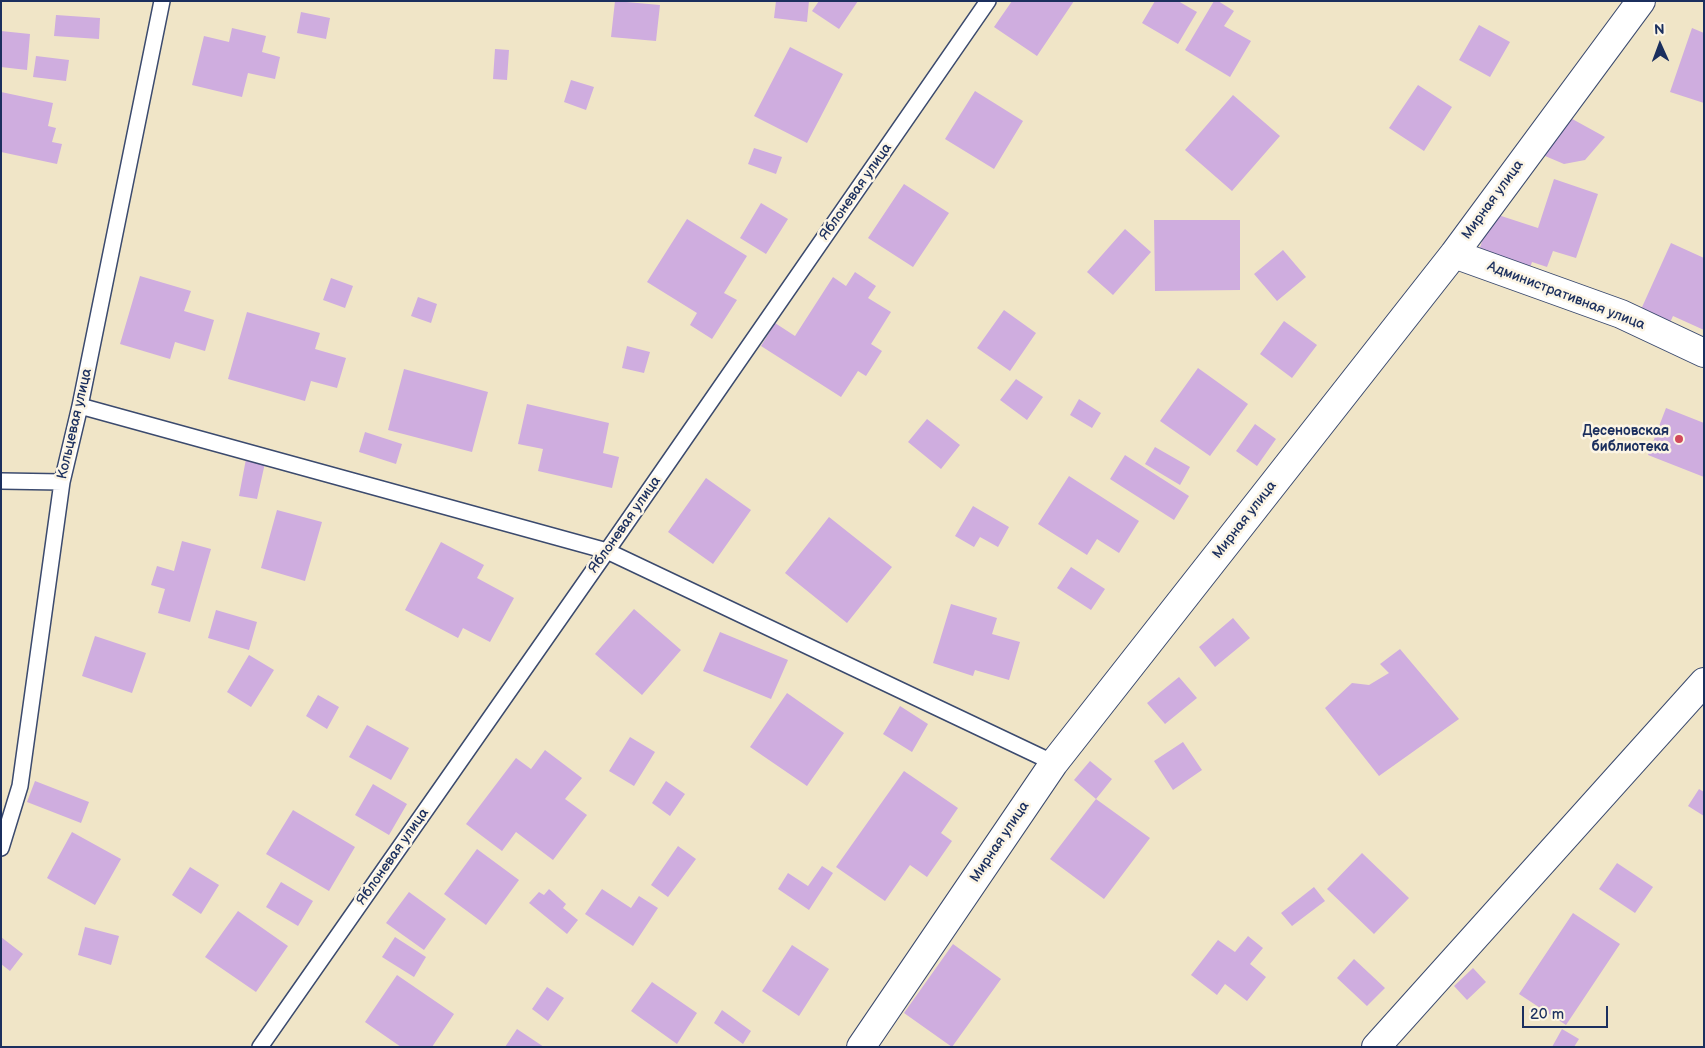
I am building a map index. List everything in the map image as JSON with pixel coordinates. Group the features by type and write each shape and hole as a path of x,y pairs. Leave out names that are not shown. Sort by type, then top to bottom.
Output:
{"street":[{"name":"Мирная улица","path":"861,1047 1054,764 1454,254 1641,1"},
{"name":"Административная улица","path":"1454,254 1621,314 1704,353"},
{"path":"1376,1047 1704,682"}],"lane":[{"name":"Кольцевая улица","path":"1,848 20,786 62,482 80,406 162,1"},
{"name":"Яблоневая улица","path":"260,1047 988,1"},
{"path":"80,406 607,551 1054,764"},
{"path":"1,481 62,482"}],"building":[{"path":"615,1 660,5 656,41 611,37"},
{"path":"776,1 809,1 807,22 774,18"},
{"path":"819,1 858,1 839,29 812,11"},
{"path":"1012,1 1074,1 1037,56 994,27"},
{"path":"1155,1 1178,1 1197,12 1178,44 1142,23"},
{"path":"1214,1 1218,1 1234,11 1224,26 1251,41 1230,77 1185,50"},
{"path":"301,12 330,18 326,39 297,33"},
{"path":"56,15 100,18 99,39 54,36"},
{"path":"1479,25 1510,42 1490,77 1459,60"},
{"path":"232,28 266,36 262,52 280,57 275,79 248,73 242,97 192,85 204,36 229,42"},
{"path":"1692,28 1704,33 1704,103 1670,92"},
{"path":"1,31 30,34 27,70 1,67"},
{"path":"790,47 843,74 807,143 754,116"},
{"path":"495,49 509,50 507,80 493,79"},
{"path":"36,56 69,60 66,81 33,77"},
{"path":"571,80 594,87 586,110 564,102"},
{"path":"1418,85 1452,107 1424,151 1389,128"},
{"path":"975,91 1023,121 994,169 945,139"},
{"path":"1,92 53,103 48,126 56,128 52,142 62,144 57,164 1,152"},
{"path":"1233,95 1280,136 1232,191 1185,150"},
{"path":"1565,115 1605,137 1585,160 1564,164 1538,153"},
{"path":"754,148 782,157 776,174 748,164"},
{"path":"1554,179 1598,194 1576,258 1553,251 1547,267 1532,262 1529,271 1478,253 1492,213 1538,228"},
{"path":"904,184 949,213 913,267 868,238"},
{"path":"761,203 788,219 766,254 740,238"},
{"path":"687,219 747,256 724,293 737,300 712,339 690,325 697,313 647,282"},
{"path":"1154,220 1240,220 1240,290 1155,291"},
{"path":"1125,229 1151,252 1113,295 1087,272"},
{"path":"1671,243 1704,258 1704,330 1673,316 1667,329 1638,316"},
{"path":"1283,250 1306,277 1277,301 1254,274"},
{"path":"855,272 876,286 868,298 891,312 871,344 882,351 866,376 858,371 841,397 761,346 775,323 795,336 833,277 846,286"},
{"path":"140,276 191,291 184,311 214,320 205,351 175,342 170,359 120,344"},
{"path":"331,278 353,286 345,308 323,300"},
{"path":"418,297 437,304 431,323 411,316"},
{"path":"1004,310 1036,333 1010,371 977,348"},
{"path":"247,312 320,333 315,349 346,358 337,388 311,381 305,401 228,379"},
{"path":"1284,321 1317,345 1292,378 1260,354"},
{"path":"627,346 650,352 644,373 622,368"},
{"path":"1198,368 1248,404 1210,456 1160,421"},
{"path":"404,369 488,392 472,452 388,430"},
{"path":"1016,379 1043,397 1027,420 1000,400"},
{"path":"1079,399 1101,413 1092,428 1070,415"},
{"path":"527,404 609,423 603,453 619,457 612,488 538,471 543,449 518,444"},
{"name":"Десеновская библиотека","path":"1666,408 1704,423 1704,477 1648,455"},
{"path":"927,419 960,445 941,469 908,442"},
{"path":"1255,424 1276,439 1257,466 1236,451"},
{"path":"365,432 402,444 396,464 359,452"},
{"path":"1155,447 1190,467 1180,485 1145,464"},
{"path":"1125,455 1189,496 1174,520 1110,479"},
{"path":"246,459 265,463 257,499 239,496"},
{"path":"1069,476 1139,521 1119,553 1097,539 1087,555 1038,524"},
{"path":"706,478 751,510 713,564 668,532"},
{"path":"973,506 1009,527 998,547 980,537 974,547 955,536"},
{"path":"277,510 322,522 305,581 261,568"},
{"path":"829,517 892,567 847,623 785,573"},
{"path":"182,541 211,549 190,622 158,613 165,589 151,585 157,566 174,571"},
{"path":"441,542 484,565 477,578 514,598 490,642 463,628 458,638 405,610"},
{"path":"1071,567 1105,589 1091,610 1057,588"},
{"path":"951,604 997,618 992,634 1020,642 1009,680 975,670 973,676 933,663"},
{"path":"634,609 681,650 642,695 595,654"},
{"path":"216,610 257,622 249,650 208,638"},
{"path":"1233,618 1250,638 1215,667 1199,647"},
{"path":"720,632 788,660 771,699 703,671"},
{"path":"95,636 146,653 132,693 82,676"},
{"path":"1400,649 1459,719 1379,776 1325,708 1352,683 1369,685 1389,673 1380,664"},
{"path":"249,655 274,670 251,707 227,692"},
{"path":"1179,677 1197,698 1165,724 1147,703"},
{"path":"787,693 844,733 807,786 750,747"},
{"path":"318,695 339,707 327,729 306,716"},
{"path":"900,706 928,724 912,752 883,734"},
{"path":"367,725 409,748 391,780 349,757"},
{"path":"630,737 655,752 634,786 609,771"},
{"path":"1183,742 1202,770 1173,790 1154,761"},
{"path":"545,750 582,778 565,799 587,815 553,860 516,832 502,851 466,824 516,758 531,769"},
{"path":"1090,761 1112,779 1096,799 1074,780"},
{"path":"904,771 958,808 941,833 952,841 927,877 910,865 885,901 836,867"},
{"path":"35,781 89,802 81,823 27,802"},
{"path":"666,781 685,794 670,816 652,803"},
{"path":"373,784 407,804 389,835 355,815"},
{"path":"1699,789 1704,792 1704,816 1688,806"},
{"path":"1096,799 1150,838 1104,899 1050,859"},
{"path":"293,810 355,847 329,891 266,854"},
{"path":"72,832 121,859 95,905 47,878"},
{"path":"678,846 696,859 668,897 651,885"},
{"path":"477,849 519,880 486,925 444,894"},
{"path":"1362,853 1409,898 1374,934 1327,889"},
{"path":"1617,863 1653,887 1635,913 1599,889"},
{"path":"822,866 833,873 809,910 778,889 788,873 808,886"},
{"path":"190,867 219,885 201,914 172,895"},
{"path":"281,882 313,901 298,926 266,907"},
{"path":"1314,887 1325,901 1292,926 1281,913"},
{"path":"549,889 566,904 563,908 578,920 567,934 529,903 539,892 544,895"},
{"path":"602,889 631,908 639,896 658,908 633,946 585,914"},
{"path":"409,892 446,919 424,950 386,923"},
{"path":"238,911 288,946 256,992 205,957"},
{"path":"1573,913 1620,944 1566,1025 1519,994"},
{"path":"85,927 119,936 111,965 78,955"},
{"path":"1248,936 1263,948 1250,964 1266,977 1247,1001 1225,984 1217,995 1191,975 1218,940 1235,952"},
{"path":"1,937 23,954 10,971 1,964"},
{"path":"395,937 426,957 414,977 382,957"},
{"path":"953,944 1001,979 952,1047 904,1013"},
{"path":"792,945 829,969 799,1016 762,991"},
{"path":"1354,959 1385,988 1367,1006 1337,978"},
{"path":"1473,968 1486,982 1467,1000 1454,986"},
{"path":"397,975 454,1014 432,1047 401,1047 365,1022"},
{"path":"652,982 697,1013 677,1044 631,1011"},
{"path":"547,987 564,998 548,1021 532,1009"},
{"path":"722,1010 751,1031 743,1044 714,1023"},
{"path":"517,1029 544,1047 505,1047"},
{"path":"1562,1029 1579,1039 1574,1047 1552,1047"}],"place":[{"name":"Десеновская библиотека","path":"1679,439"}]}
